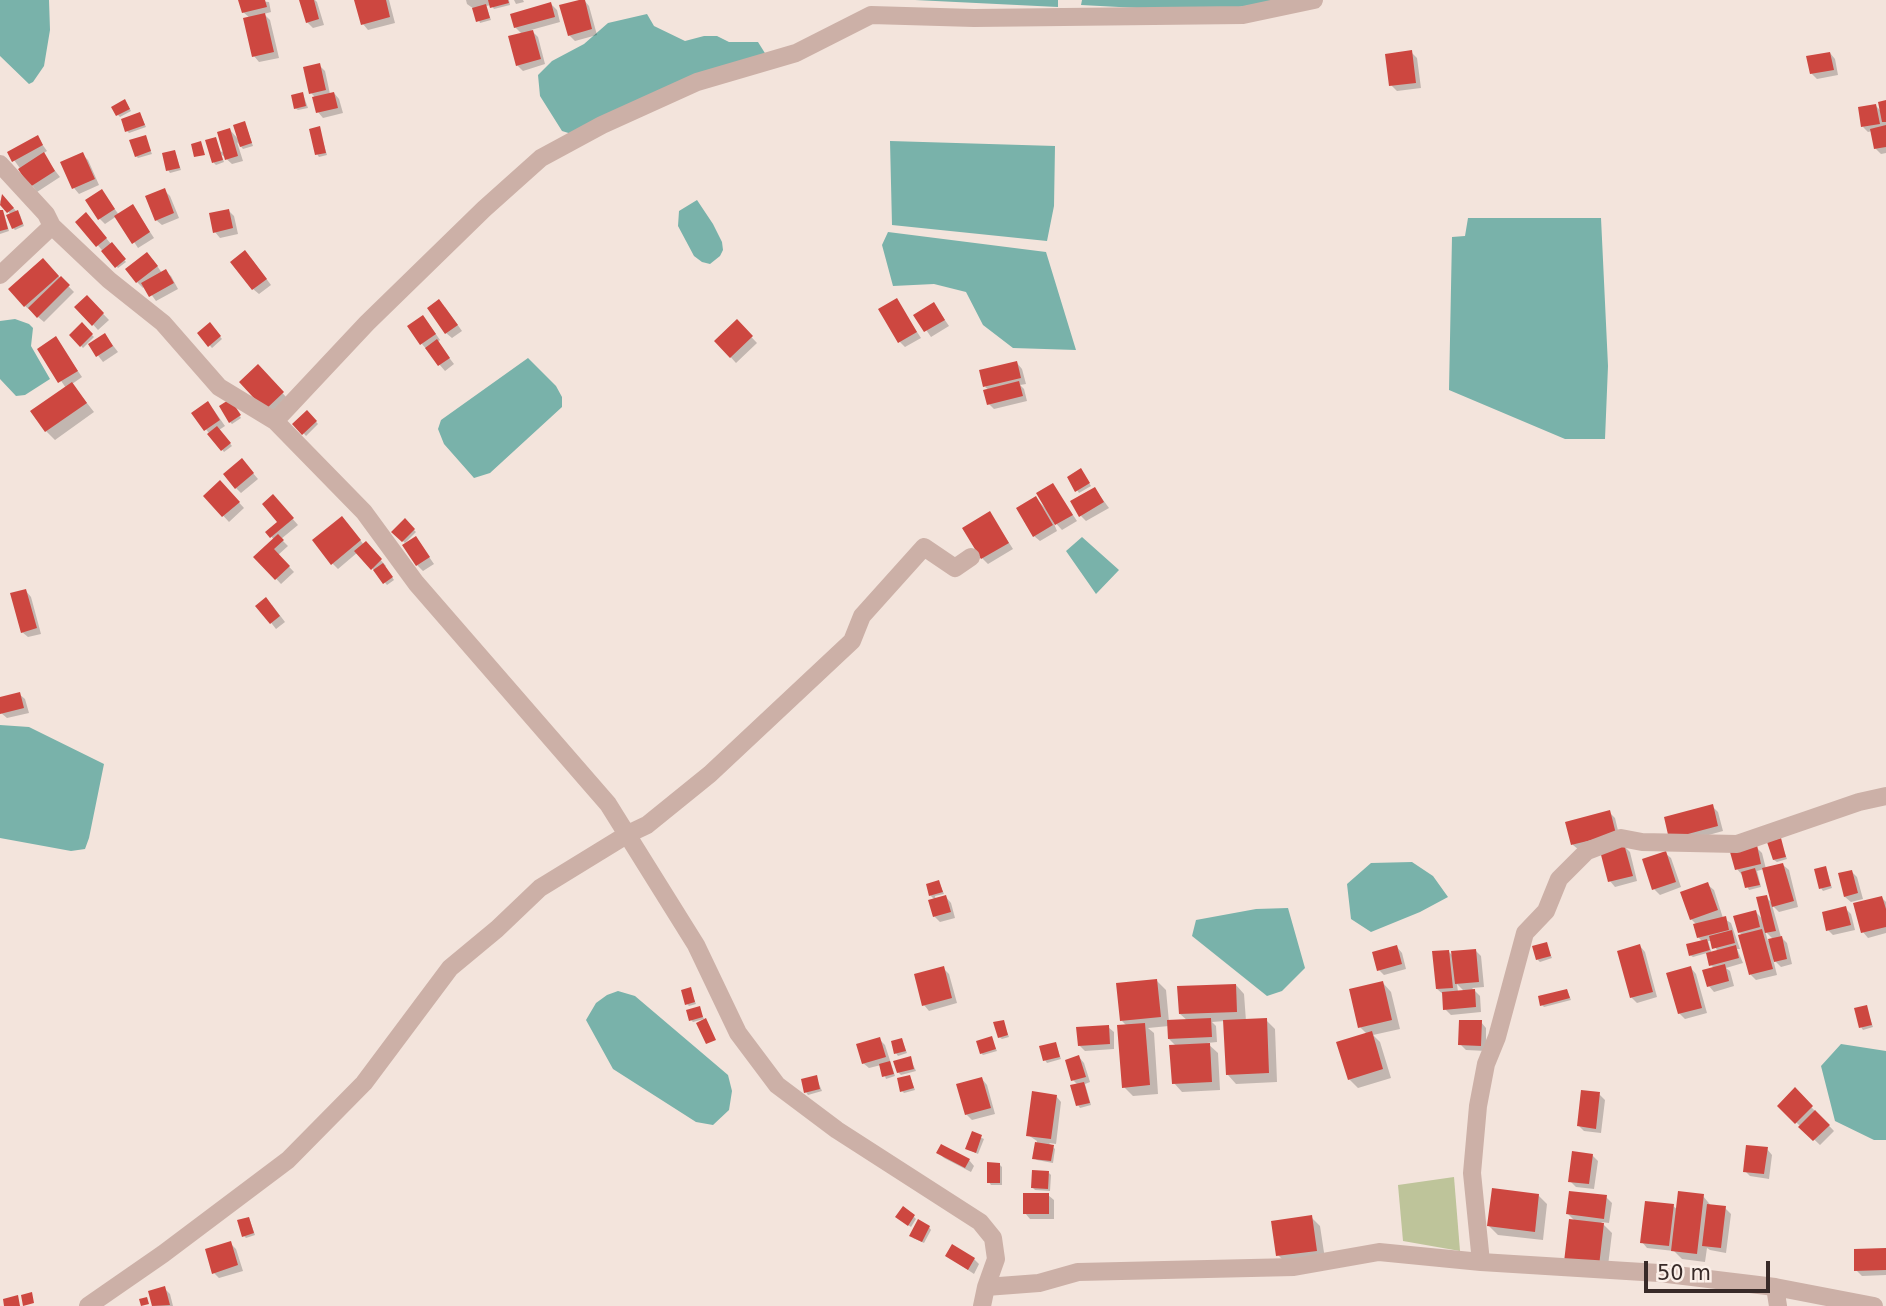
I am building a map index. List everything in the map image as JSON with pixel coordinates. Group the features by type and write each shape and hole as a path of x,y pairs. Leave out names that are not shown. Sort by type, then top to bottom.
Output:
{"street":[{"path":"275,421 367,323 484,209 541,158 602,125 697,82 796,52 871,15 974,18 1243,15 1314,0"},
{"path":"0,164 46,214 52,226 109,281 163,323 219,387 275,421 364,512 416,583 600,795 628,834 696,944 738,1034 777,1085 837,1130 980,1222 993,1238 996,1259 982,1306"},
{"path":"0,275 52,226"},
{"path":"88,1306 163,1254 288,1160 364,1083 450,968 540,888 647,825 710,774 852,641 862,616 924,547 955,568 971,557"},
{"path":"1481,1262 1472,1173 1478,1106 1484,1075 1525,933 1546,911 1559,879 1587,851 1620,838 1642,842 1737,844 1859,802 1886,796"},
{"path":"986,1287 1039,1283 1078,1272 1294,1267 1379,1252 1481,1262 1659,1273 1775,1287 1874,1306"},
{"path":"1775,1287 1778,1306"}],"green space":[{"path":"1454,1177 1460,1251 1403,1241 1398,1185"}],"water":[{"path":"0,0 49,0 50,30 44,66 29,84 0,56"},
{"path":"915,0 1058,0 1058,7"},
{"path":"1082,0 1284,0 1226,9 1157,9 1081,5"},
{"path":"647,14 654,26 685,41 717,36 729,42 758,42 768,58 575,135 562,131 540,96 538,75 552,61 584,44 608,23"},
{"path":"890,141 1055,146 1054,206 1047,241 892,225"},
{"path":"697,200 722,242 723,250 720,256 710,264 694,256 678,226 679,211"},
{"path":"1468,218 1601,218 1608,366 1605,439 1565,439 1449,390 1452,237 1465,236"},
{"path":"888,232 1046,252 1076,350 1013,348 983,325 966,292 934,284 893,286 882,245"},
{"path":"15,319 33,328 31,346 50,379 25,395 16,396 0,379 0,321"},
{"path":"528,358 556,386 562,397 562,407 490,473 474,478 444,444 438,429 441,420"},
{"path":"1082,537 1119,570 1096,594 1066,551"},
{"path":"0,725 29,727 104,764 85,849 71,851 0,838"},
{"path":"1412,862 1433,876 1448,897 1371,932 1351,919 1347,884 1371,863"},
{"path":"1288,908 1305,968 1282,991 1267,996 1192,936 1196,920 1256,909"},
{"path":"618,991 635,996 728,1075 732,1091 729,1110 713,1125 696,1122 613,1069 586,1020 596,1003"},
{"path":"1841,1044 1886,1051 1886,1140 1874,1140 1835,1121 1821,1066"}],"building":[{"path":"238,0 265,0 267,7 242,13"},
{"path":"299,0 314,0 319,19 306,23"},
{"path":"354,0 386,0 390,17 361,25"},
{"path":"488,0 508,0 509,3 490,8"},
{"path":"585,0 592,29 568,36 559,5"},
{"path":"551,2 555,17 514,28 510,14"},
{"path":"486,4 490,18 476,22 472,8"},
{"path":"265,13 274,52 252,57 243,18"},
{"path":"533,30 541,59 516,66 508,36"},
{"path":"1412,50 1416,83 1389,86 1385,54"},
{"path":"1830,52 1834,70 1810,74 1806,56"},
{"path":"320,63 326,90 309,94 303,67"},
{"path":"303,92 306,106 294,109 291,95"},
{"path":"334,92 338,108 316,113 312,97"},
{"path":"125,99 130,109 116,116 111,107"},
{"path":"1886,100 1886,122 1882,122 1878,102"},
{"path":"1876,104 1880,124 1861,127 1858,107"},
{"path":"140,112 145,125 125,132 121,119"},
{"path":"245,121 252,143 240,147 233,125"},
{"path":"1886,125 1886,147 1874,149 1870,129"},
{"path":"320,126 326,153 315,155 309,129"},
{"path":"230,128 238,156 225,160 217,132"},
{"path":"38,135 43,145 12,162 7,152"},
{"path":"146,135 151,151 135,157 129,140"},
{"path":"216,137 223,160 212,163 205,140"},
{"path":"201,141 205,155 194,157 191,144"},
{"path":"175,150 180,168 166,171 162,153"},
{"path":"44,152 55,171 30,187 18,169"},
{"path":"83,152 95,179 72,189 60,162"},
{"path":"165,188 174,213 155,221 145,196"},
{"path":"102,189 115,209 98,220 85,200"},
{"path":"2,194 14,208 7,213 0,205"},
{"path":"133,204 150,232 132,244 114,216"},
{"path":"229,209 233,228 213,233 209,213"},
{"path":"0,210 3,210 8,229 0,231"},
{"path":"18,210 23,224 12,229 6,215"},
{"path":"86,212 107,238 96,247 75,222"},
{"path":"112,242 126,259 115,268 101,251"},
{"path":"245,250 267,279 252,290 230,262"},
{"path":"147,252 158,266 136,283 125,269"},
{"path":"43,258 59,276 24,307 8,289"},
{"path":"166,269 174,283 149,297 141,283"},
{"path":"61,276 70,285 37,318 28,308"},
{"path":"87,295 104,313 92,326 74,307"},
{"path":"897,298 917,332 898,343 878,309"},
{"path":"439,299 458,325 445,334 427,308"},
{"path":"934,302 945,320 924,332 913,315"},
{"path":"423,315 436,334 420,345 407,326"},
{"path":"737,319 753,336 730,358 714,341"},
{"path":"82,322 93,334 80,347 69,335"},
{"path":"210,322 221,336 208,347 197,333"},
{"path":"105,333 113,346 96,357 88,344"},
{"path":"56,336 78,371 58,383 37,349"},
{"path":"437,339 450,358 438,366 425,348"},
{"path":"1017,361 1021,378 983,387 979,370"},
{"path":"258,364 284,392 265,410 239,382"},
{"path":"1019,381 1023,396 987,405 983,390"},
{"path":"72,382 87,403 45,432 30,411"},
{"path":"230,399 241,415 229,423 219,406"},
{"path":"208,401 220,420 204,431 191,413"},
{"path":"307,410 317,421 302,435 292,424"},
{"path":"217,426 231,443 221,451 207,434"},
{"path":"242,458 254,473 235,489 223,474"},
{"path":"1081,468 1090,483 1075,492 1067,477"},
{"path":"220,480 240,502 222,517 203,496"},
{"path":"1053,483 1073,515 1055,525 1036,493"},
{"path":"1095,487 1104,502 1079,517 1070,501"},
{"path":"273,494 294,518 270,538 265,532 277,522 262,504"},
{"path":"1036,496 1053,525 1033,537 1016,508"},
{"path":"990,511 1009,543 981,559 962,528"},
{"path":"342,516 361,540 331,565 312,540"},
{"path":"405,518 415,529 402,542 391,532"},
{"path":"278,534 284,540 274,549 290,566 275,580 253,557"},
{"path":"416,536 430,557 416,566 402,545"},
{"path":"366,541 382,559 371,570 354,551"},
{"path":"383,563 393,577 383,584 373,570"},
{"path":"26,589 37,628 21,633 10,593"},
{"path":"266,597 280,616 270,624 255,606"},
{"path":"20,692 24,708 0,714 0,697"},
{"path":"1713,804 1718,826 1669,839 1664,817"},
{"path":"1610,810 1616,834 1571,845 1565,822"},
{"path":"1781,838 1786,857 1773,860 1767,842"},
{"path":"1624,844 1633,876 1608,882 1600,851"},
{"path":"1757,845 1761,864 1735,870 1730,852"},
{"path":"1666,851 1676,882 1652,890 1642,859"},
{"path":"1783,863 1794,901 1772,907 1762,868"},
{"path":"1826,866 1831,886 1819,889 1814,869"},
{"path":"1755,868 1760,885 1745,888 1741,872"},
{"path":"1852,870 1858,893 1844,897 1838,873"},
{"path":"939,880 943,892 929,896 926,884"},
{"path":"1708,882 1718,910 1690,920 1680,892"},
{"path":"946,895 951,912 933,917 928,900"},
{"path":"1767,895 1776,931 1765,933 1756,897"},
{"path":"1882,896 1886,909 1886,927 1861,933 1853,903"},
{"path":"1846,906 1851,925 1826,931 1822,912"},
{"path":"1756,910 1760,927 1738,933 1733,916"},
{"path":"1726,916 1729,930 1697,938 1693,924"},
{"path":"1762,929 1773,969 1749,975 1738,935"},
{"path":"1732,930 1735,943 1712,949 1709,936"},
{"path":"1782,936 1787,959 1774,962 1768,939"},
{"path":"1707,939 1710,950 1689,956 1686,944"},
{"path":"1547,942 1551,956 1536,960 1532,946"},
{"path":"1640,944 1653,992 1630,998 1617,951"},
{"path":"1397,945 1402,964 1377,971 1372,952"},
{"path":"1736,945 1739,958 1709,966 1706,953"},
{"path":"1476,949 1479,982 1455,984 1451,951"},
{"path":"1449,950 1453,988 1436,989 1432,951"},
{"path":"1725,964 1729,981 1707,987 1702,970"},
{"path":"944,966 952,998 922,1006 914,974"},
{"path":"1691,966 1702,1008 1678,1014 1666,973"},
{"path":"1157,979 1161,1017 1120,1021 1116,983"},
{"path":"1383,981 1392,1020 1358,1028 1349,989"},
{"path":"1236,984 1237,1012 1179,1014 1177,986"},
{"path":"691,987 695,1002 685,1005 681,990"},
{"path":"1475,989 1476,1007 1443,1010 1442,992"},
{"path":"1567,989 1570,998 1540,1006 1538,996"},
{"path":"1867,1005 1872,1025 1859,1028 1854,1008"},
{"path":"700,1006 703,1017 689,1021 686,1010"},
{"path":"706,1018 716,1040 706,1044 696,1023"},
{"path":"1211,1018 1212,1037 1168,1039 1167,1020"},
{"path":"1267,1018 1269,1073 1226,1075 1223,1020"},
{"path":"1004,1020 1008,1035 998,1038 993,1022"},
{"path":"1459,1020 1482,1020 1481,1046 1458,1045"},
{"path":"1145,1023 1150,1085 1122,1088 1117,1025"},
{"path":"1109,1025 1110,1044 1078,1046 1076,1027"},
{"path":"1372,1031 1383,1069 1348,1080 1336,1042"},
{"path":"992,1036 996,1049 980,1054 976,1041"},
{"path":"880,1037 886,1057 862,1064 856,1044"},
{"path":"902,1038 906,1051 894,1054 891,1041"},
{"path":"1056,1042 1060,1057 1043,1061 1039,1046"},
{"path":"1210,1043 1212,1082 1172,1084 1169,1045"},
{"path":"1079,1055 1086,1077 1071,1081 1065,1060"},
{"path":"911,1056 914,1069 897,1073 893,1061"},
{"path":"890,1061 894,1074 882,1077 879,1064"},
{"path":"817,1075 820,1089 804,1093 801,1079"},
{"path":"910,1075 914,1088 900,1092 897,1078"},
{"path":"982,1077 991,1108 965,1115 956,1084"},
{"path":"1084,1082 1090,1103 1076,1106 1070,1085"},
{"path":"1795,1087 1813,1106 1795,1124 1777,1106"},
{"path":"1581,1090 1600,1092 1596,1129 1577,1126"},
{"path":"1032,1091 1057,1095 1051,1139 1026,1136"},
{"path":"1815,1110 1830,1125 1813,1141 1798,1127"},
{"path":"972,1131 982,1135 976,1153 965,1149"},
{"path":"1035,1142 1054,1145 1051,1161 1032,1159"},
{"path":"941,1144 970,1159 965,1168 936,1153"},
{"path":"1746,1145 1768,1147 1764,1174 1743,1172"},
{"path":"1572,1151 1593,1154 1589,1184 1568,1182"},
{"path":"987,1162 1000,1163 1000,1183 987,1183"},
{"path":"1032,1170 1049,1171 1048,1189 1031,1188"},
{"path":"1492,1188 1539,1194 1535,1232 1487,1226"},
{"path":"1569,1191 1607,1195 1604,1219 1566,1214"},
{"path":"1678,1191 1704,1194 1697,1254 1671,1251"},
{"path":"1023,1193 1049,1193 1049,1214 1023,1214"},
{"path":"1645,1201 1674,1204 1669,1246 1640,1243"},
{"path":"1707,1204 1726,1206 1721,1248 1702,1246"},
{"path":"903,1206 915,1215 908,1226 895,1217"},
{"path":"1312,1215 1317,1251 1276,1256 1271,1221"},
{"path":"249,1217 254,1233 242,1237 237,1220"},
{"path":"918,1219 930,1226 922,1242 909,1236"},
{"path":"1569,1219 1604,1223 1599,1266 1564,1262"},
{"path":"231,1241 238,1265 212,1274 205,1249"},
{"path":"952,1244 975,1258 968,1270 945,1256"},
{"path":"1886,1248 1886,1270 1854,1271 1854,1249"},
{"path":"165,1286 170,1305 152,1306 148,1291"},
{"path":"32,1292 34,1303 23,1306 21,1295"},
{"path":"18,1295 20,1306 4,1306 3,1299"},
{"path":"147,1297 149,1304 141,1306 139,1299"}]}
